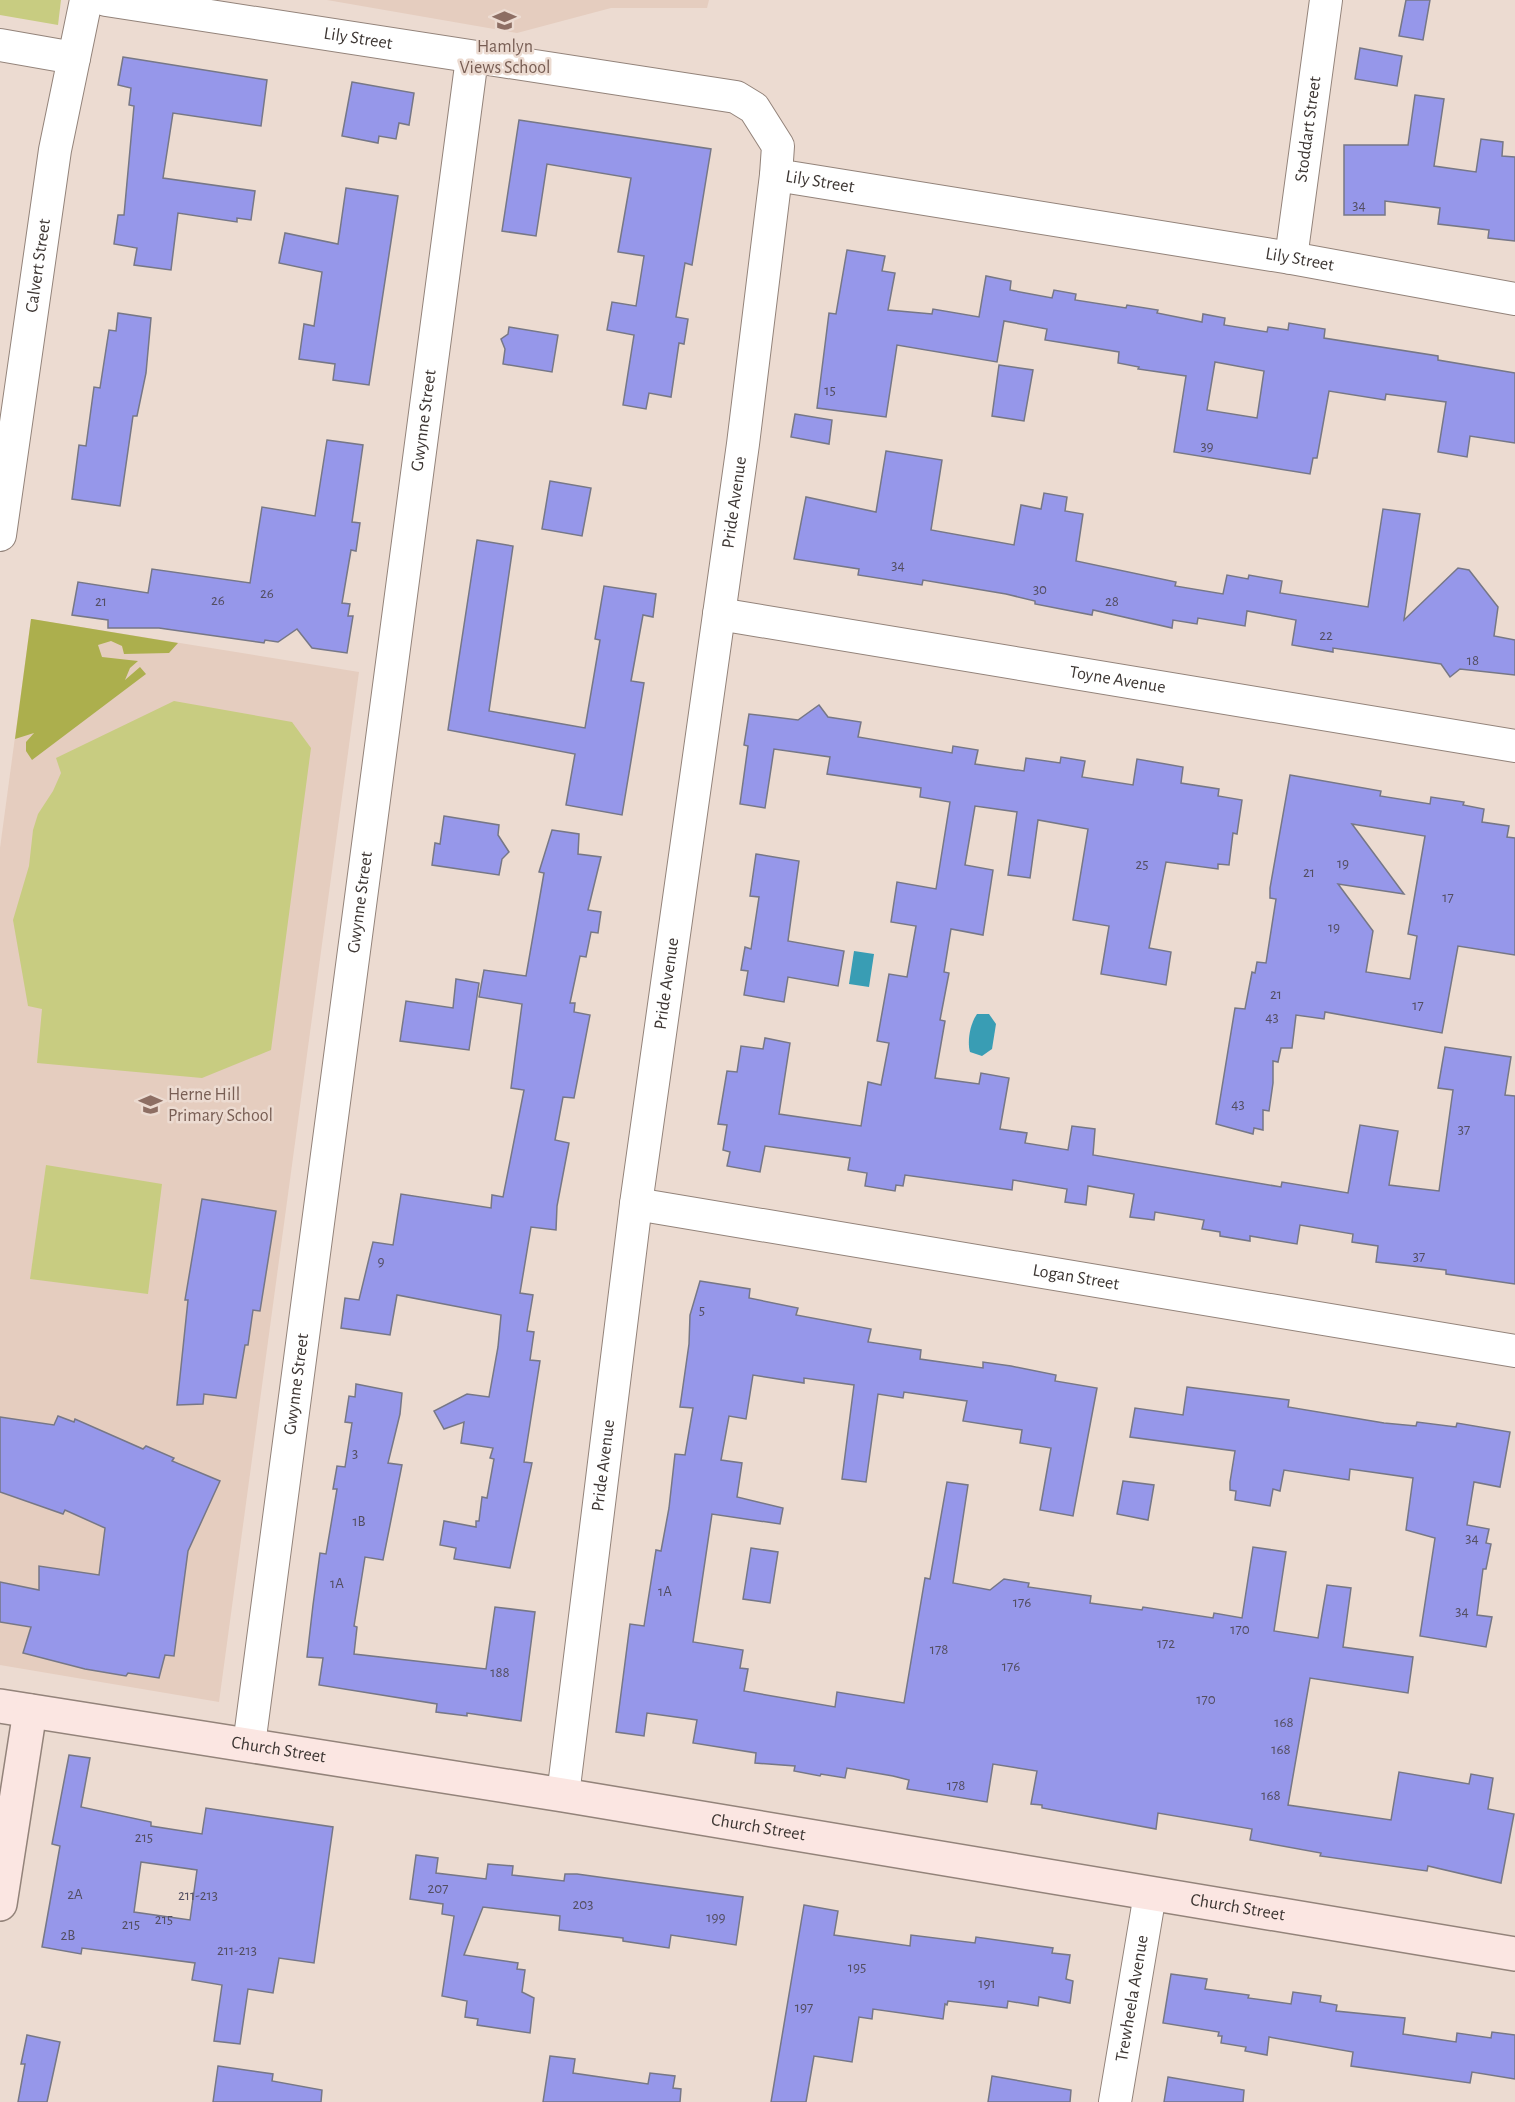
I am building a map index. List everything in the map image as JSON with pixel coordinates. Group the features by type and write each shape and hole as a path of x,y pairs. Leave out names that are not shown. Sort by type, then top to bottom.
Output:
{"street":[{"name":"Calvert Street","path":"0,535 53,162 86,0"},
{"name":"Lily Street","path":"106,0 736,98 754,108 778,146 776,175 1291,258 1515,299"},
{"name":"Stoddart Street","path":"1291,258 1326,0"},
{"path":"0,45 74,58"},
{"name":"Gwynne Street","path":"249,1745 472,58"},
{"name":"Pride Avenue","path":"563,1795 636,1204 719,614 776,175"},
{"name":"Toyne Avenue","path":"719,614 1515,746"},
{"name":"Logan Street","path":"636,1204 1515,1351"},
{"path":"0,1904 15,1708"},
{"name":"Church Street","path":"15,1708 563,1795 1515,1954"},
{"name":"Trewheela Avenue","path":"1115,2102 1150,1894"}],"shaded area":[{"name":"Hamlyn Views School","path":"327,0 709,0 707,8 611,8 517,33"},
{"name":"Herne Hill Primary School","path":"31,619 359,672 219,1702 0,1665 0,848"},
{"path":"31,619 178,643 169,653 124,654 122,646 111,641 98,645 102,657 138,661 130,668 125,680 140,667 146,674 32,760 26,751 26,742 34,733 15,739"}],"green space":[{"path":"0,0 61,0 58,25 0,15"},
{"path":"174,701 292,722 311,748 271,1050 202,1078 37,1063 42,1009 28,1006 13,920 29,866 33,830 38,814 53,791 61,773 56,758"},
{"path":"46,1165 162,1184 148,1294 30,1279"}],"water":[{"path":"854,951 874,954 869,987 849,984"},
{"path":"977,1014 989,1014 996,1024 992,1049 982,1056 970,1052 969,1048 971,1028"}],"building":[{"path":"1406,0 1430,0 1423,40 1399,36"},
{"path":"1360,48 1402,56 1397,86 1355,79"},
{"path":"123,57 267,80 261,126 173,113 163,178 255,191 251,220 237,218 237,222 178,213 171,270 134,265 137,248 114,244 118,215 124,215 134,106 129,105 131,88 118,85"},
{"path":"352,82 414,93 409,125 399,123 396,139 379,136 378,143 342,136"},
{"path":"1415,95 1444,99 1434,166 1476,172 1481,139 1503,142 1502,156 1515,157 1515,241 1488,238 1489,230 1438,224 1440,208 1385,201 1385,215 1344,215 1344,145 1408,145"},
{"path":"519,120 711,149 692,265 685,263 676,317 688,319 684,344 679,343 671,397 649,393 646,409 623,405 634,335 607,330 612,302 636,306 644,256 618,252 631,178 547,164 536,236 502,231"},
{"path":"346,188 398,196 369,385 333,380 335,364 299,359 304,324 314,326 322,272 279,263 285,233 338,244"},
{"path":"847,250 885,256 882,271 895,273 888,310 932,314 933,309 979,317 986,276 1011,281 1010,290 1052,298 1054,290 1076,294 1075,300 1126,308 1127,305 1158,310 1157,313 1202,322 1203,314 1225,318 1224,325 1267,332 1268,327 1288,330 1289,323 1325,329 1324,338 1438,356 1438,360 1515,373 1515,443 1470,436 1467,457 1438,452 1446,402 1386,394 1385,400 1329,391 1317,458 1313,458 1310,474 1174,452 1186,376 1138,369 1139,367 1118,363 1119,352 1045,340 1047,329 1004,321 997,362 897,345 886,417 817,408 829,313 836,314","holes":["1215,362 1264,371 1257,418 1207,410"]},
{"path":"118,313 151,318 146,373 137,416 133,416 120,506 72,499 79,445 86,446 94,387 100,388 109,330 116,331"},
{"path":"509,327 558,335 552,372 503,364 505,349 501,339 508,334"},
{"path":"999,365 1033,370 1024,421 992,416"},
{"path":"795,414 832,420 829,444 791,437"},
{"path":"327,440 363,445 352,522 360,523 356,551 351,550 342,603 350,604 348,616 353,616 347,653 312,648 297,629 278,642 265,640 264,643 159,628 108,628 108,620 72,615 78,582 148,593 152,569 250,583 262,507 315,516"},
{"path":"886,451 942,460 931,530 1014,545 1021,505 1041,509 1044,493 1067,497 1065,511 1083,514 1076,561 1176,582 1175,586 1223,594 1227,575 1248,579 1249,575 1282,581 1280,593 1368,607 1383,509 1420,514 1404,620 1458,568 1469,570 1498,607 1494,636 1515,640 1515,675 1460,669 1450,677 1441,664 1333,648 1333,652 1292,645 1296,620 1247,611 1245,626 1198,618 1197,624 1173,620 1172,628 1093,610 1092,615 1035,604 1035,601 1006,594 923,580 922,585 858,575 859,569 794,559 806,497 876,512"},
{"path":"550,481 591,488 582,536 542,529"},
{"path":"477,540 513,546 489,711 585,728 600,640 595,639 604,586 656,594 653,617 643,615 631,681 644,683 622,815 566,805 575,754 448,730"},
{"path":"819,705 828,717 861,722 858,737 952,753 953,746 978,750 975,764 1024,771 1026,758 1060,763 1061,757 1085,761 1082,777 1133,785 1137,759 1183,767 1181,783 1219,789 1218,796 1242,800 1237,834 1233,833 1229,865 1218,864 1218,869 1166,862 1149,948 1171,952 1166,985 1101,974 1109,926 1073,920 1088,829 1038,820 1030,878 1008,875 1017,812 975,806 965,865 993,870 983,935 951,929 944,972 949,973 940,1020 945,1021 935,1078 979,1084 981,1073 1009,1078 1000,1129 1027,1133 1025,1143 1068,1150 1072,1126 1095,1129 1093,1155 1281,1187 1282,1182 1348,1193 1360,1125 1398,1131 1389,1185 1439,1191 1453,1090 1438,1088 1445,1047 1511,1057 1505,1095 1515,1096 1515,1284 1446,1274 1446,1270 1376,1262 1378,1246 1352,1242 1353,1234 1300,1225 1297,1244 1250,1236 1250,1241 1220,1236 1220,1232 1202,1229 1204,1220 1155,1212 1154,1220 1130,1217 1134,1194 1088,1186 1086,1205 1065,1202 1067,1189 1013,1180 1012,1190 905,1175 903,1186 896,1185 895,1191 865,1186 867,1173 848,1170 850,1158 765,1146 760,1172 727,1166 730,1152 723,1150 727,1125 718,1124 727,1071 737,1072 741,1046 763,1049 765,1038 790,1043 779,1114 861,1126 868,1082 881,1085 889,1043 877,1041 889,974 907,977 916,926 891,922 897,882 936,889 950,802 920,797 921,788 827,774 830,757 774,749 765,808 740,804 748,746 744,745 749,714 798,720"},
{"path":"1290,775 1381,791 1380,796 1430,804 1431,797 1464,802 1463,805 1484,809 1482,822 1509,826 1507,837 1515,838 1515,955 1458,946 1442,1033 1325,1012 1324,1019 1296,1015 1292,1048 1281,1048 1278,1062 1273,1061 1269,1111 1263,1110 1263,1130 1254,1128 1253,1134 1216,1124 1235,1008 1245,1009 1252,972 1255,973 1257,962 1266,963 1276,899 1270,898","holes":["1352,824 1425,836 1408,934 1417,936 1410,979 1366,972 1373,931 1338,884 1404,894"]},
{"path":"444,816 499,825 498,835 509,852 502,859 499,875 432,865 435,843 440,844"},
{"path":"552,830 579,834 578,854 601,857 588,910 601,912 598,933 591,932 586,957 580,956 570,1003 575,1003 574,1012 590,1015 574,1098 563,1097 555,1140 569,1143 557,1206 556,1230 531,1227 520,1293 533,1295 527,1331 534,1332 530,1360 540,1361 524,1462 532,1463 510,1568 454,1559 456,1548 440,1545 444,1521 476,1527 482,1497 487,1498 494,1459 490,1458 493,1448 461,1443 464,1422 444,1429 434,1411 467,1394 489,1397 501,1315 397,1295 390,1335 341,1328 345,1298 359,1300 373,1242 393,1245 401,1194 491,1208 492,1195 503,1197 524,1090 511,1088 522,1004 479,997 484,970 526,976 544,873 539,872"},
{"path":"756,854 799,861 788,941 844,951 838,986 788,977 784,1002 744,995 748,971 741,970 745,947 751,949 759,897 750,896"},
{"path":"456,979 479,983 469,1050 400,1041 406,1001 453,1008"},
{"path":"202,1199 276,1211 260,1311 253,1310 236,1398 204,1394 203,1404 177,1405 188,1300 185,1300"},
{"path":"700,1281 750,1289 749,1298 798,1308 796,1315 871,1329 868,1342 921,1350 920,1359 983,1368 983,1362 1011,1366 1056,1375 1055,1381 1097,1388 1073,1516 1040,1510 1051,1448 1020,1443 1022,1430 963,1421 967,1401 904,1392 903,1398 878,1394 866,1482 842,1479 854,1385 804,1378 804,1383 753,1375 746,1419 729,1416 721,1460 742,1463 737,1497 783,1508 780,1524 712,1514 693,1642 743,1650 740,1668 748,1669 744,1691 835,1707 837,1692 904,1703 925,1578 930,1579 947,1482 968,1485 953,1583 990,1590 1004,1579 1029,1583 1028,1587 1091,1596 1090,1603 1142,1610 1143,1607 1213,1618 1214,1613 1242,1618 1253,1547 1286,1552 1274,1631 1318,1638 1327,1585 1351,1588 1343,1647 1413,1657 1408,1693 1310,1678 1288,1805 1391,1820 1399,1772 1469,1784 1471,1774 1493,1778 1488,1809 1514,1814 1501,1883 1428,1866 1427,1871 1320,1856 1321,1853 1250,1840 1252,1829 1158,1813 1156,1829 1042,1808 1042,1805 1031,1804 1037,1771 993,1764 987,1802 907,1789 909,1780 847,1768 845,1778 794,1771 795,1766 755,1763 756,1753 693,1743 697,1720 647,1713 644,1736 616,1732 630,1624 644,1626 656,1550 661,1551 669,1508 675,1454 685,1455 693,1408 680,1407 689,1344 690,1315"},
{"path":"356,1384 402,1393 400,1414 388,1463 402,1465 383,1560 365,1557 354,1626 357,1627 354,1654 486,1669 495,1607 535,1612 521,1721 467,1713 467,1716 436,1712 437,1704 319,1685 323,1658 307,1657 313,1605 320,1553 326,1554 337,1489 333,1489 337,1466 345,1467 352,1423 345,1422 349,1396 355,1397"},
{"path":"1187,1387 1289,1400 1288,1407 1384,1423 1416,1426 1417,1422 1456,1427 1457,1423 1510,1432 1500,1487 1474,1482 1467,1525 1489,1529 1486,1543 1491,1544 1486,1569 1483,1569 1477,1615 1492,1617 1486,1647 1420,1636 1435,1538 1406,1530 1413,1478 1350,1469 1349,1480 1284,1470 1280,1491 1273,1489 1270,1506 1235,1500 1236,1491 1230,1490 1230,1482 1235,1451 1130,1437 1135,1408 1183,1415"},
{"path":"58,1416 74,1422 75,1419 143,1449 146,1446 174,1458 172,1461 220,1481 188,1551 174,1656 165,1655 159,1678 128,1673 126,1676 85,1669 23,1653 31,1627 0,1622 0,1582 39,1590 39,1566 99,1575 105,1528 65,1510 63,1514 0,1492 0,1417 54,1425"},
{"path":"1123,1481 1154,1485 1148,1520 1117,1514"},
{"path":"751,1548 778,1552 770,1603 743,1599"},
{"path":"69,1755 90,1758 81,1807 151,1822 151,1826 202,1834 206,1808 333,1827 314,1963 279,1958 273,1993 248,1989 240,2044 214,2041 222,1985 192,1980 195,1963 82,1948 81,1954 42,1947 60,1846 52,1844","holes":["141,1862 197,1870 190,1920 134,1912"]},
{"path":"416,1855 438,1858 436,1873 486,1879 488,1864 513,1866 512,1875 564,1881 565,1874 577,1874 743,1897 736,1945 671,1935 669,1948 623,1941 623,1938 559,1930 560,1916 483,1907 464,1955 518,1963 517,1969 525,1970 522,1992 534,1998 530,2033 477,2025 478,2019 465,2017 467,2001 442,1996 454,1916 442,1914 443,1904 410,1899"},
{"path":"804,1905 838,1911 834,1935 910,1946 911,1935 975,1943 976,1937 1053,1948 1052,1953 1070,1955 1066,1979 1073,1981 1070,2003 1039,1997 1038,2006 1008,2001 1007,2008 948,2001 947,2005 945,2004 943,2019 873,2009 872,2019 859,2017 852,2062 814,2056 806,2102 771,2102"},
{"path":"1171,1974 1207,1979 1205,1989 1249,1995 1248,1998 1291,2004 1293,1992 1321,1996 1320,2002 1337,2005 1336,2011 1405,2018 1403,2034 1456,2042 1457,2033 1491,2038 1492,2032 1515,2035 1515,2079 1472,2072 1470,2083 1351,2066 1353,2052 1269,2037 1267,2055 1245,2051 1246,2047 1221,2043 1222,2036 1218,2036 1219,2032 1163,2023"},
{"path":"27,2035 60,2042 47,2102 18,2102 25,2064 21,2064"},
{"path":"550,2056 575,2059 573,2073 648,2084 650,2073 675,2076 673,2088 681,2089 680,2102 543,2102"},
{"path":"218,2066 273,2074 272,2081 322,2090 321,2102 213,2102"},
{"path":"992,2076 1071,2090 1070,2102 988,2102"},
{"path":"1168,2077 1244,2090 1243,2102 1164,2102"}],"place":[{"name":"Hamlyn Views School","path":"505,21"},
{"name":"Herne Hill Primary School","path":"150,1105"}]}
